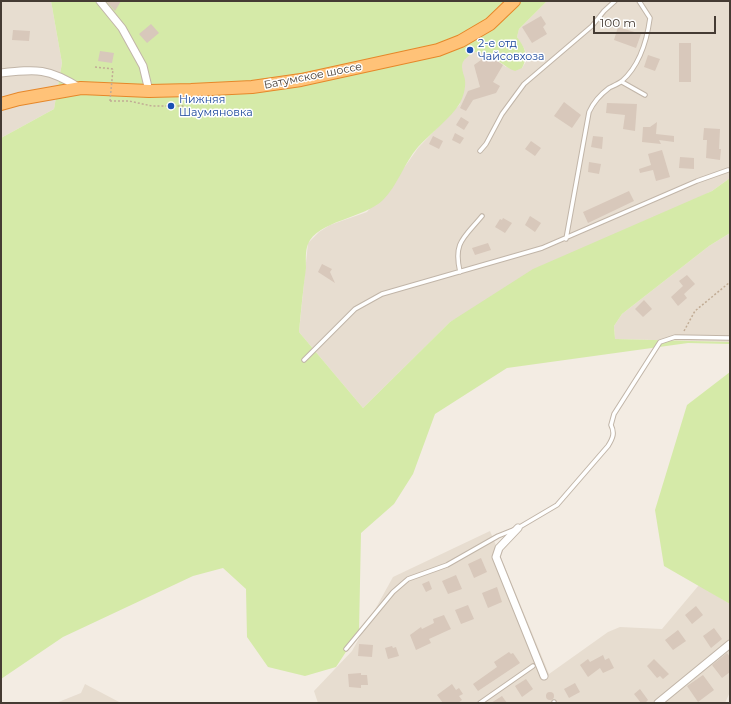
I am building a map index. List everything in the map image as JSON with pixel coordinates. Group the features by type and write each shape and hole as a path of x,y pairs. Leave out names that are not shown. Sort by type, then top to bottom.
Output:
{"highway":[{"name":"Батумское шоссе","path":"1,104 81,88 149,90 252,87 301,80 438,50 461,41 490,24 514,1"}],"street":[{"path":"100,1 122,28 143,66 149,90"},
{"path":"1,73 38,70 47,71 81,88"},
{"path":"518,528 499,548 496,557 544,676"},
{"path":"658,703 730,644"}],"lane":[{"path":"480,152 502,114 524,84 592,26 604,11 615,1"},
{"path":"566,238 589,112 593,104 608,89 622,82 637,62 647,38 650,18 639,1"},
{"path":"622,82 645,95"},
{"path":"304,360 355,309 382,294 542,248 697,181 728,170"},
{"path":"460,272 457,257 458,246 482,216"},
{"path":"346,649 393,592 408,579 447,565 498,536 518,528 557,505 608,446 613,438 614,432 611,425 614,414 660,342 674,337 730,338"},
{"path":"480,703 532,666"}],"path":[{"path":"95,67 113,69 110,101 129,102 152,106 185,106"},
{"path":"682,337 689,319 695,311 730,282"}],"shaded area":[{"path":"1,1 51,1 62,63 54,109 1,138"},
{"path":"547,1 730,1 730,178 712,191 450,322 363,408 299,332 308,243 319,232 330,225 367,212 406,165 418,148 460,104 462,63 466,57 474,52 488,53 506,67 522,68 527,60 525,50 517,37 519,29"},
{"path":"730,233 730,342 615,339 614,326 622,314 709,246"},
{"path":"490,531 549,674 608,632 620,627 662,629 699,585 730,604 730,692 725,703 318,703 314,691 352,651 393,577"},
{"path":"85,684 121,703 56,703 81,693"}],"green space":[{"path":"51,1 547,1 519,29 517,37 524,48 526,55 522,68 515,71 486,54 474,52 470,55 462,65 465,86 460,103 446,120 413,153 397,181 383,200 365,211 321,230 313,236 306,250 306,268 299,332 363,408 450,322 533,269 712,191 730,178 730,233 709,246 622,314 614,326 615,339 730,342 730,344 688,343 507,368 435,414 413,474 394,504 361,533 359,632 336,667 305,676 268,667 247,637 246,589 223,568 193,576 63,637 1,679 1,138 54,109 62,63"},
{"path":"730,372 730,604 664,566 655,510 687,405"}],"building":[{"path":"106,1 121,1 115,11"},
{"path":"541,16 546,24 543,27 547,34 532,43 522,27"},
{"path":"151,24 159,33 147,43 139,34"},
{"path":"618,27 641,34 636,48 614,40"},
{"path":"13,30 30,31 29,41 12,40"},
{"path":"679,43 691,43 691,82 679,82"},
{"path":"100,51 114,53 112,63 98,61"},
{"path":"488,55 503,65 493,82 500,86 496,93 473,100 466,111 460,108 468,91 480,87 474,65"},
{"path":"648,55 660,59 655,71 644,67"},
{"path":"564,102 581,115 572,128 554,116"},
{"path":"607,103 637,104 635,131 623,129 625,115 606,113"},
{"path":"461,117 469,122 464,130 456,125"},
{"path":"657,122 656,134 674,136 674,142 659,140 661,144 642,142 643,127 650,127"},
{"path":"704,128 720,129 720,160 706,158 707,140 703,140"},
{"path":"455,133 464,138 460,144 452,140"},
{"path":"433,136 443,141 439,149 429,144"},
{"path":"593,136 603,137 602,149 591,147"},
{"path":"531,141 541,148 535,156 525,149"},
{"path":"662,150 670,177 656,181 653,170 640,173 639,169 651,165 648,154"},
{"path":"680,157 694,158 694,169 679,168"},
{"path":"589,162 601,164 599,174 588,172"},
{"path":"629,191 634,201 588,223 583,212"},
{"path":"530,216 541,223 535,232 525,225"},
{"path":"503,218 512,223 505,233 495,227 500,219 502,220"},
{"path":"488,243 491,250 475,255 472,248"},
{"path":"322,264 332,269 330,272 335,283 318,272"},
{"path":"687,275 695,284 684,294 687,298 678,306 671,297 683,286 679,281"},
{"path":"644,300 652,309 643,317 635,309"},
{"path":"481,558 487,572 474,578 468,564"},
{"path":"456,575 462,589 448,594 442,581"},
{"path":"429,581 432,589 426,592 422,584"},
{"path":"497,587 502,602 488,608 482,593"},
{"path":"468,605 474,619 461,624 455,610"},
{"path":"696,606 703,615 692,624 685,615"},
{"path":"444,615 451,629 429,639 431,643 416,650 410,635 421,627 422,629 434,623 433,619"},
{"path":"714,628 722,639 711,648 703,636"},
{"path":"678,630 686,641 673,650 665,640"},
{"path":"359,644 373,645 372,657 358,656"},
{"path":"392,646 393,648 396,647 399,656 388,659 385,648"},
{"path":"509,652 511,654 513,653 520,663 478,691 473,684 497,667 494,662"},
{"path":"727,653 730,657 730,672 722,678 712,665"},
{"path":"603,655 605,660 609,658 614,668 603,673 600,668 588,677 580,665 588,659 590,662"},
{"path":"654,659 669,674 663,679 660,676 657,678 647,666"},
{"path":"361,673 361,675 367,675 368,685 361,685 361,688 349,687 348,674"},
{"path":"703,675 714,690 698,702 687,686"},
{"path":"526,679 533,689 522,697 515,686"},
{"path":"575,683 580,692 569,698 564,689"},
{"path":"452,684 456,690 459,688 463,694 459,696 462,700 458,703 443,703 437,695"},
{"path":"640,689 648,700 645,703 641,703 634,694"},
{"path":"548,692 552,692 554,696 552,700 548,700 546,698 546,694"},
{"path":"502,696 507,703 491,703"}],"place":[{"name":"2-е отд Чайсовхоза","path":"470,50"},
{"name":"Нижняя Шаумяновка","path":"171,106"}]}
